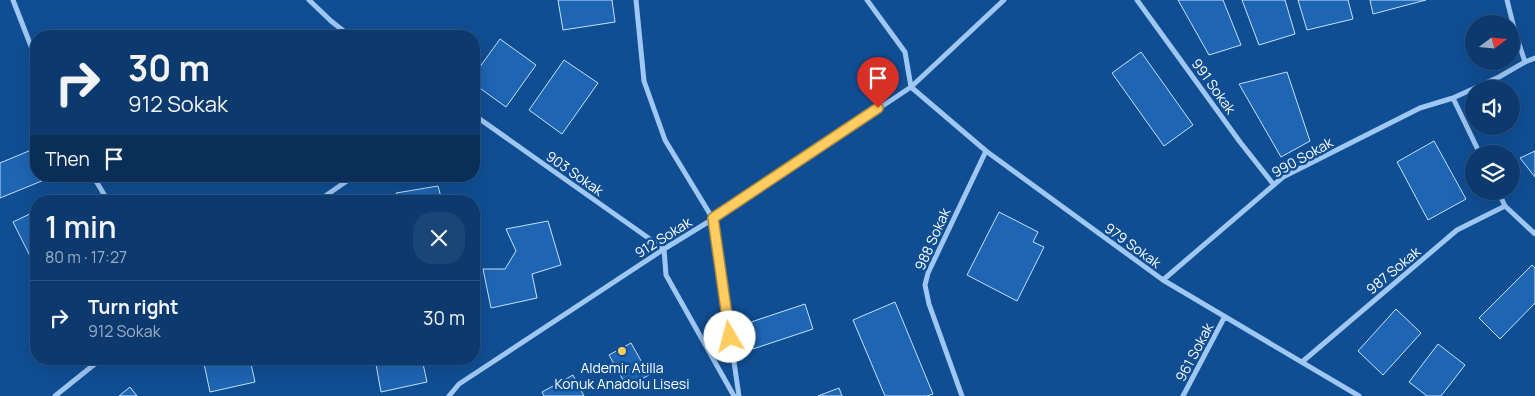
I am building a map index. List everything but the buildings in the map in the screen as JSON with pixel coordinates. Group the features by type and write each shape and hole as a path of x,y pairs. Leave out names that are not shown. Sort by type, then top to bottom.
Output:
{"street":[{"path":"13,0 30,44"},
{"path":"309,0 342,30"},
{"path":"636,0 644,81 665,140 713,218 739,396"},
{"path":"867,0 905,52 910,87"},
{"name":"912 Sokak","path":"448,396 459,384 910,87 1004,0"},
{"name":"991 Sokak","path":"1137,0 1240,142 1274,185"},
{"path":"1507,0 1525,62"},
{"name":"990 Sokak","path":"1163,280 1283,177 1420,108 1453,98 1535,58"},
{"name":"979 Sokak","path":"910,87 986,151 1163,280 1224,318 1359,396"},
{"path":"1453,98 1476,145"},
{"name":"903 Sokak","path":"480,119 664,249"},
{"name":"988 Sokak","path":"962,396 929,304 925,285 928,273 986,151"},
{"path":"97,182 104,195"},
{"path":"327,195 345,182"},
{"path":"1502,200 1505,206 1535,234"},
{"name":"987 Sokak","path":"1302,362 1458,230 1505,206"},
{"path":"664,249 666,275 734,396"},
{"name":"961 Sokak","path":"1183,396 1224,318"},
{"path":"55,396 94,365"}],"place":[{"name":"Aldemir Atilla Konuk Anadolu Lisesi","path":"622,351"}],"route":[{"path":"730,337 713,218 878,108"}]}
